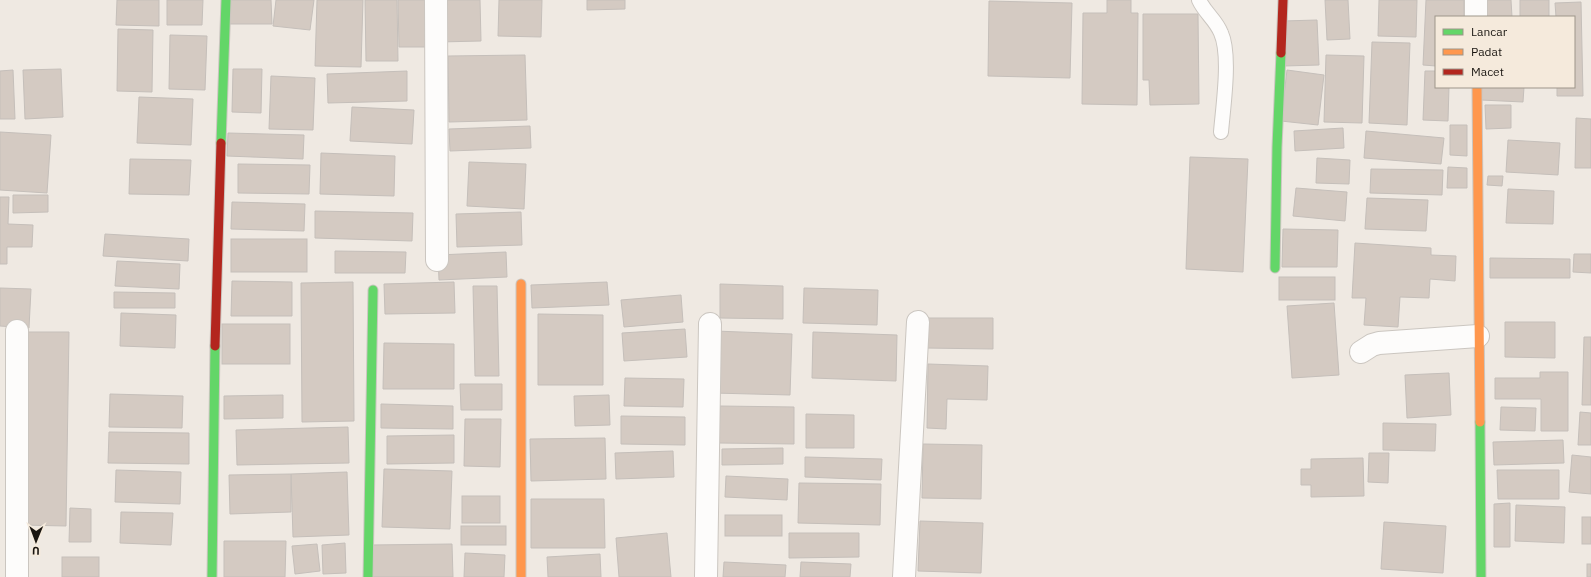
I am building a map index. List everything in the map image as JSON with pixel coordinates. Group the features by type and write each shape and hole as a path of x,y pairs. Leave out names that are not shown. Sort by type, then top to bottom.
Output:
{"street":[{"path":"212,577 216,312 226,0"},
{"path":"436,0 437,260"},
{"path":"1275,268 1277,147 1283,0"},
{"path":"1476,0 1476,16"},
{"path":"1477,88 1481,577"},
{"path":"521,284 521,577"},
{"path":"368,577 373,290"},
{"path":"904,577 918,322"},
{"path":"706,577 710,324"},
{"path":"17,331 17,577"},
{"path":"1361,352 1372,345 1379,343 1478,336"}],"lane":[{"path":"1199,0 1208,15 1216,21 1222,35 1225,49 1226,78 1221,132"}],"building":[{"path":"117,0 159,0 159,26 116,25"},
{"path":"167,0 203,0 202,25 167,25"},
{"path":"229,0 271,0 272,24 229,24"},
{"path":"276,0 314,0 310,30 273,26"},
{"path":"317,0 363,0 361,67 315,66"},
{"path":"365,0 397,0 398,61 366,61"},
{"path":"398,0 435,0 436,47 399,47"},
{"path":"438,0 480,0 481,41 439,42"},
{"path":"499,0 542,0 541,37 498,36"},
{"path":"587,0 625,0 625,9 587,10"},
{"path":"1107,0 1131,0 1131,13 1138,13 1137,105 1082,104 1083,13 1107,13"},
{"path":"1325,0 1348,0 1350,39 1327,40"},
{"path":"1379,0 1417,0 1416,37 1378,36"},
{"path":"1426,0 1464,0 1464,16 1435,16 1435,66 1423,65"},
{"path":"1486,0 1511,0 1512,16 1486,16"},
{"path":"1520,0 1549,0 1549,16 1520,16"},
{"path":"989,1 1072,3 1070,78 988,76"},
{"path":"1581,2 1583,96 1557,96 1557,88 1575,88 1575,16 1556,16 1555,3"},
{"path":"1143,14 1198,14 1199,104 1150,105 1149,80 1143,80"},
{"path":"1317,20 1319,65 1284,66 1283,21"},
{"path":"118,29 153,30 152,92 117,91"},
{"path":"170,35 207,36 205,90 169,89"},
{"path":"1372,42 1410,43 1407,125 1369,123"},
{"path":"525,55 527,120 449,122 448,56"},
{"path":"1326,55 1364,56 1362,123 1324,122"},
{"path":"61,69 63,117 25,119 23,70"},
{"path":"233,69 262,69 261,113 232,112"},
{"path":"13,70 15,119 0,119 0,71"},
{"path":"1287,70 1324,75 1318,125 1281,121"},
{"path":"407,71 407,101 328,103 327,74"},
{"path":"1425,71 1435,71 1435,88 1449,88 1448,121 1423,120"},
{"path":"271,76 315,78 313,130 269,129"},
{"path":"1482,88 1524,88 1523,102 1481,100"},
{"path":"139,97 193,99 191,145 137,143"},
{"path":"1485,105 1511,105 1511,128 1486,129"},
{"path":"352,107 414,110 412,144 350,141"},
{"path":"1576,118 1591,119 1591,168 1575,168"},
{"path":"1450,125 1467,125 1467,156 1450,155"},
{"path":"530,126 531,148 450,151 449,129"},
{"path":"1343,128 1344,148 1295,151 1294,131"},
{"path":"1366,131 1444,138 1441,164 1364,158"},
{"path":"0,132 51,135 47,193 0,190"},
{"path":"228,133 304,135 303,159 227,156"},
{"path":"1508,140 1560,143 1558,175 1506,172"},
{"path":"321,153 395,156 394,196 320,194"},
{"path":"1190,157 1248,159 1243,272 1186,269"},
{"path":"1317,158 1350,160 1349,184 1316,183"},
{"path":"130,159 191,160 189,195 129,194"},
{"path":"469,162 526,164 524,209 467,206"},
{"path":"238,164 310,165 309,194 238,193"},
{"path":"1448,167 1467,168 1467,188 1447,188"},
{"path":"1371,169 1443,170 1442,195 1370,193"},
{"path":"1488,176 1503,176 1502,186 1487,185"},
{"path":"1296,188 1347,192 1345,221 1293,216"},
{"path":"1508,189 1554,191 1553,224 1506,223"},
{"path":"13,195 48,195 48,212 13,213"},
{"path":"0,197 9,197 8,224 33,225 32,247 7,247 7,264 0,264"},
{"path":"1367,198 1428,200 1426,231 1365,229"},
{"path":"232,202 305,204 304,231 231,229"},
{"path":"315,211 413,213 412,241 315,238"},
{"path":"521,212 522,245 457,247 456,214"},
{"path":"1283,229 1338,230 1337,267 1282,267"},
{"path":"105,234 189,239 188,261 103,256"},
{"path":"231,239 307,239 307,272 231,272"},
{"path":"1355,243 1431,248 1431,255 1456,256 1455,281 1430,279 1429,298 1400,297 1398,327 1364,325 1366,298 1352,298"},
{"path":"335,251 406,252 405,273 335,273"},
{"path":"506,252 507,277 439,280 438,255"},
{"path":"1574,254 1591,254 1591,273 1573,272"},
{"path":"1490,258 1570,259 1570,278 1490,278"},
{"path":"117,261 180,264 179,289 115,286"},
{"path":"1279,277 1335,277 1335,300 1279,300"},
{"path":"232,281 292,282 292,316 231,316"},
{"path":"353,282 354,421 302,422 301,283"},
{"path":"454,282 455,313 385,314 384,284"},
{"path":"607,282 609,305 532,308 531,285"},
{"path":"720,284 783,286 783,319 720,318"},
{"path":"473,286 497,286 499,376 475,376"},
{"path":"0,288 31,289 29,328 0,326"},
{"path":"804,288 878,290 877,325 803,323"},
{"path":"114,292 175,293 175,308 114,308"},
{"path":"681,295 683,322 624,327 621,300"},
{"path":"1334,303 1339,375 1292,378 1287,306"},
{"path":"121,313 176,315 175,348 120,346"},
{"path":"538,314 603,315 603,385 538,385"},
{"path":"925,318 993,318 993,349 925,348"},
{"path":"1505,322 1555,322 1555,358 1505,357"},
{"path":"222,324 290,324 290,364 222,364"},
{"path":"685,329 687,357 624,361 622,333"},
{"path":"715,331 792,334 790,395 713,393"},
{"path":"24,332 69,332 66,526 21,525"},
{"path":"813,332 897,335 896,381 812,378"},
{"path":"1584,337 1591,337 1591,405 1582,405"},
{"path":"384,343 454,344 454,389 383,389"},
{"path":"928,364 988,366 987,400 947,399 946,429 927,428"},
{"path":"1540,372 1568,372 1568,431 1541,431 1541,399 1495,399 1495,378 1540,378"},
{"path":"1449,373 1451,415 1407,418 1405,375"},
{"path":"625,378 684,379 683,407 624,406"},
{"path":"460,384 502,384 502,410 461,410"},
{"path":"110,394 183,396 182,428 109,427"},
{"path":"283,395 283,418 224,419 224,396"},
{"path":"609,395 610,425 575,426 574,396"},
{"path":"381,404 453,406 453,429 381,428"},
{"path":"720,406 794,407 794,444 719,443"},
{"path":"1501,407 1536,408 1535,431 1500,430"},
{"path":"1580,412 1591,413 1591,445 1578,445"},
{"path":"806,414 854,415 854,448 806,448"},
{"path":"621,416 685,417 685,445 621,444"},
{"path":"465,419 501,419 500,467 464,466"},
{"path":"1383,423 1436,424 1435,451 1383,450"},
{"path":"348,427 349,463 237,465 236,430"},
{"path":"109,432 189,433 189,464 108,463"},
{"path":"454,435 454,463 387,464 387,436"},
{"path":"605,438 606,479 531,481 530,439"},
{"path":"1563,440 1564,463 1494,465 1493,442"},
{"path":"923,444 982,445 981,499 922,498"},
{"path":"783,448 783,464 722,465 722,449"},
{"path":"673,451 674,477 616,479 615,453"},
{"path":"1369,453 1389,453 1388,483 1368,482"},
{"path":"1572,455 1591,457 1591,494 1569,492"},
{"path":"805,457 882,459 881,480 805,477"},
{"path":"1363,458 1364,496 1311,497 1311,485 1301,485 1301,469 1311,469 1311,459"},
{"path":"384,469 452,471 450,529 382,527"},
{"path":"116,470 181,472 180,504 115,502"},
{"path":"1497,470 1559,470 1559,499 1498,499"},
{"path":"347,472 349,535 293,537 291,474"},
{"path":"291,474 291,512 230,514 229,475"},
{"path":"726,476 788,479 787,500 725,497"},
{"path":"799,483 881,484 880,525 798,523"},
{"path":"462,496 500,496 500,523 462,523"},
{"path":"531,499 604,499 605,548 531,548"},
{"path":"1510,503 1510,547 1494,547 1494,504"},
{"path":"1516,505 1565,507 1564,543 1515,541"},
{"path":"70,508 91,509 91,542 69,542"},
{"path":"121,512 173,513 171,545 120,543"},
{"path":"725,515 782,515 782,536 725,536"},
{"path":"1582,517 1591,517 1591,544 1582,544"},
{"path":"920,521 983,523 981,573 918,571"},
{"path":"1384,522 1446,526 1443,573 1381,569"},
{"path":"461,526 506,526 506,545 461,545"},
{"path":"667,533 671,577 619,577 616,538"},
{"path":"789,533 859,533 859,557 789,558"},
{"path":"224,541 286,541 285,577 224,577"},
{"path":"345,543 346,573 323,574 322,545"},
{"path":"317,544 320,571 295,574 292,546"},
{"path":"452,544 453,577 371,577 371,545"},
{"path":"465,553 505,555 504,577 464,577"},
{"path":"600,554 601,577 548,577 547,557"},
{"path":"62,557 99,557 99,577 62,577"},
{"path":"724,562 786,565 785,577 723,577"},
{"path":"801,562 851,564 850,577 800,577"},
{"path":"1587,564 1591,564 1591,577 1587,577"}],"traffic: fast":[{"path":"221,143 226,0"},
{"path":"1275,268 1277,147 1281,53"},
{"path":"368,577 373,290"},
{"path":"212,577 215,346"},
{"path":"1480,422 1481,577"}],"traffic: slow":[{"path":"1477,88 1480,422"},
{"path":"521,284 521,577"}],"traffic: jam":[{"path":"1281,53 1283,0"},
{"path":"215,346 221,143"}]}
